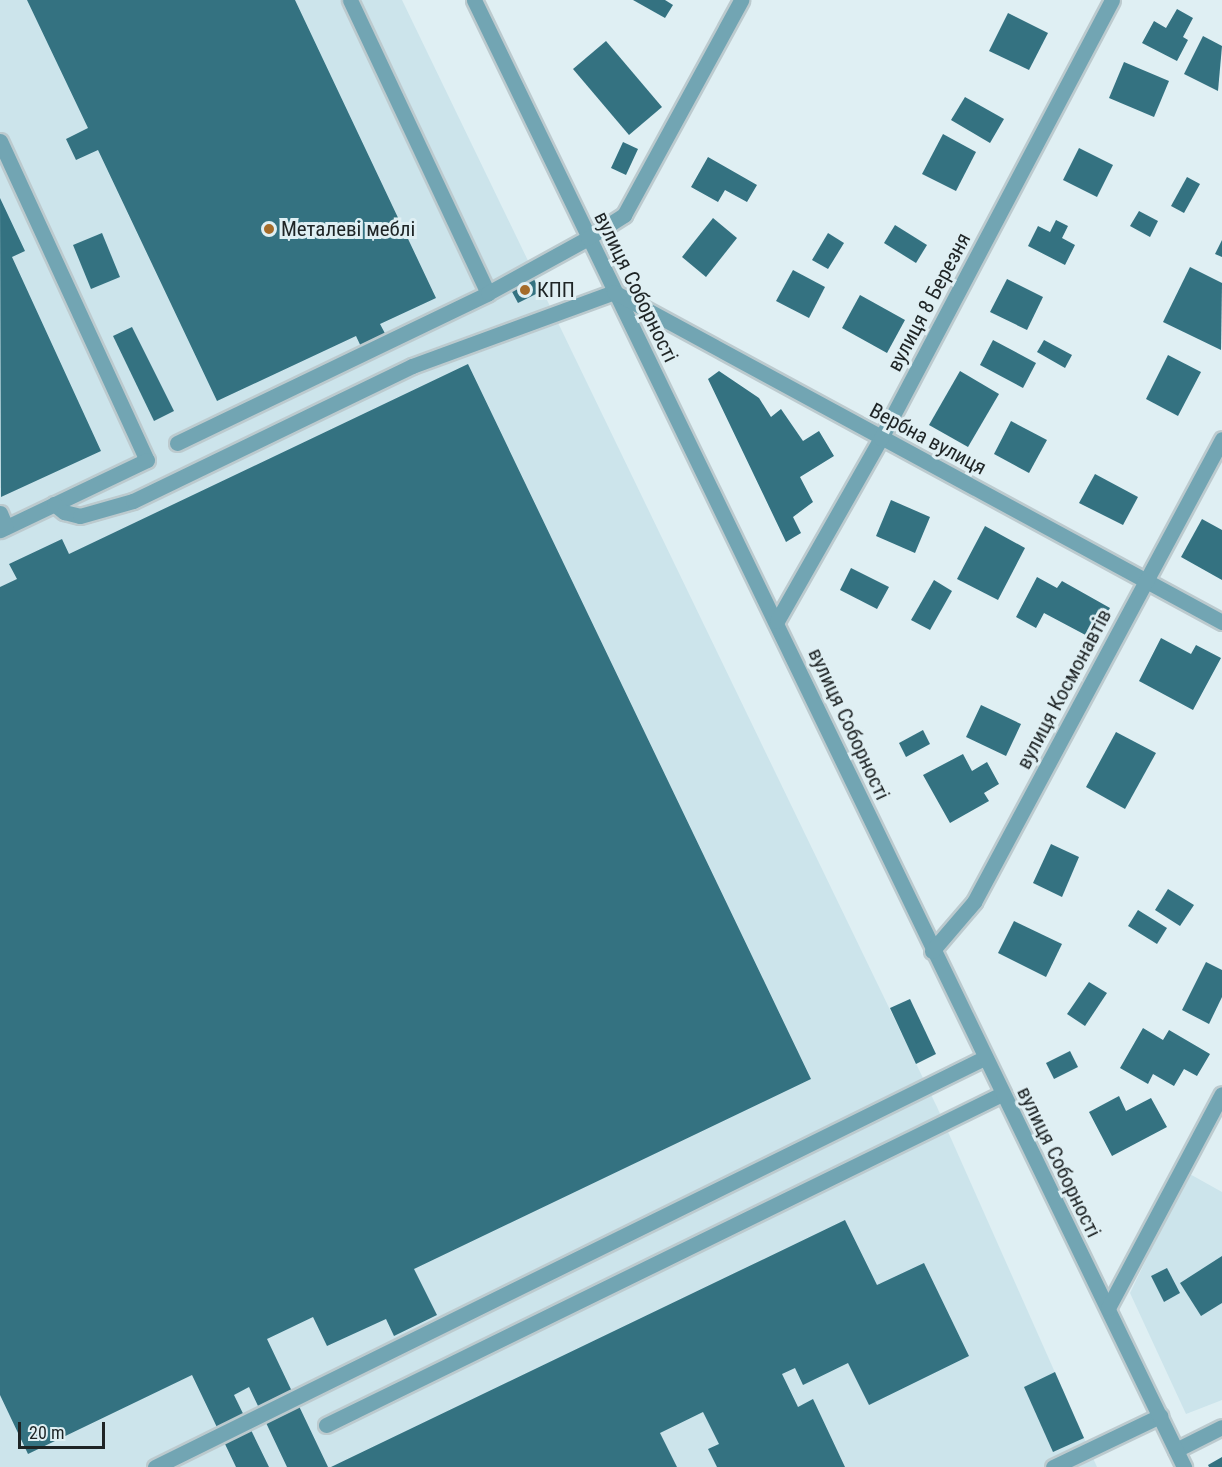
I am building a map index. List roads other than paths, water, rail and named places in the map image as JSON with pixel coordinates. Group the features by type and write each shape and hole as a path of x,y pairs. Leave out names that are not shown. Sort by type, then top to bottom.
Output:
{"street":[{"path":"350,0 488,293"},
{"name":"вулиця Соборності","path":"474,0 614,292 777,621 932,951 1184,1467"},
{"path":"177,442 488,293 588,238 624,215 741,0"},
{"name":"вулиця 8 Березня","path":"777,621 881,438 1112,0"},
{"path":"0,141 147,460 54,504 2,523"},
{"path":"54,504 80,516 133,501 412,366 614,292"},
{"name":"Вербна вулиця","path":"614,292 1222,622"},
{"name":"вулиця Космонавтів","path":"932,951 974,902 1222,439"},
{"path":"155,1467 984,1058"},
{"path":"326,1425 1002,1094"},
{"path":"1108,1308 1222,1094"},
{"path":"1053,1467 1160,1416"},
{"path":"1176,1450 1222,1427"}],"place":[{"name":"Металеві меблі","path":"269,229"},
{"name":"КПП","path":"525,290"}]}
